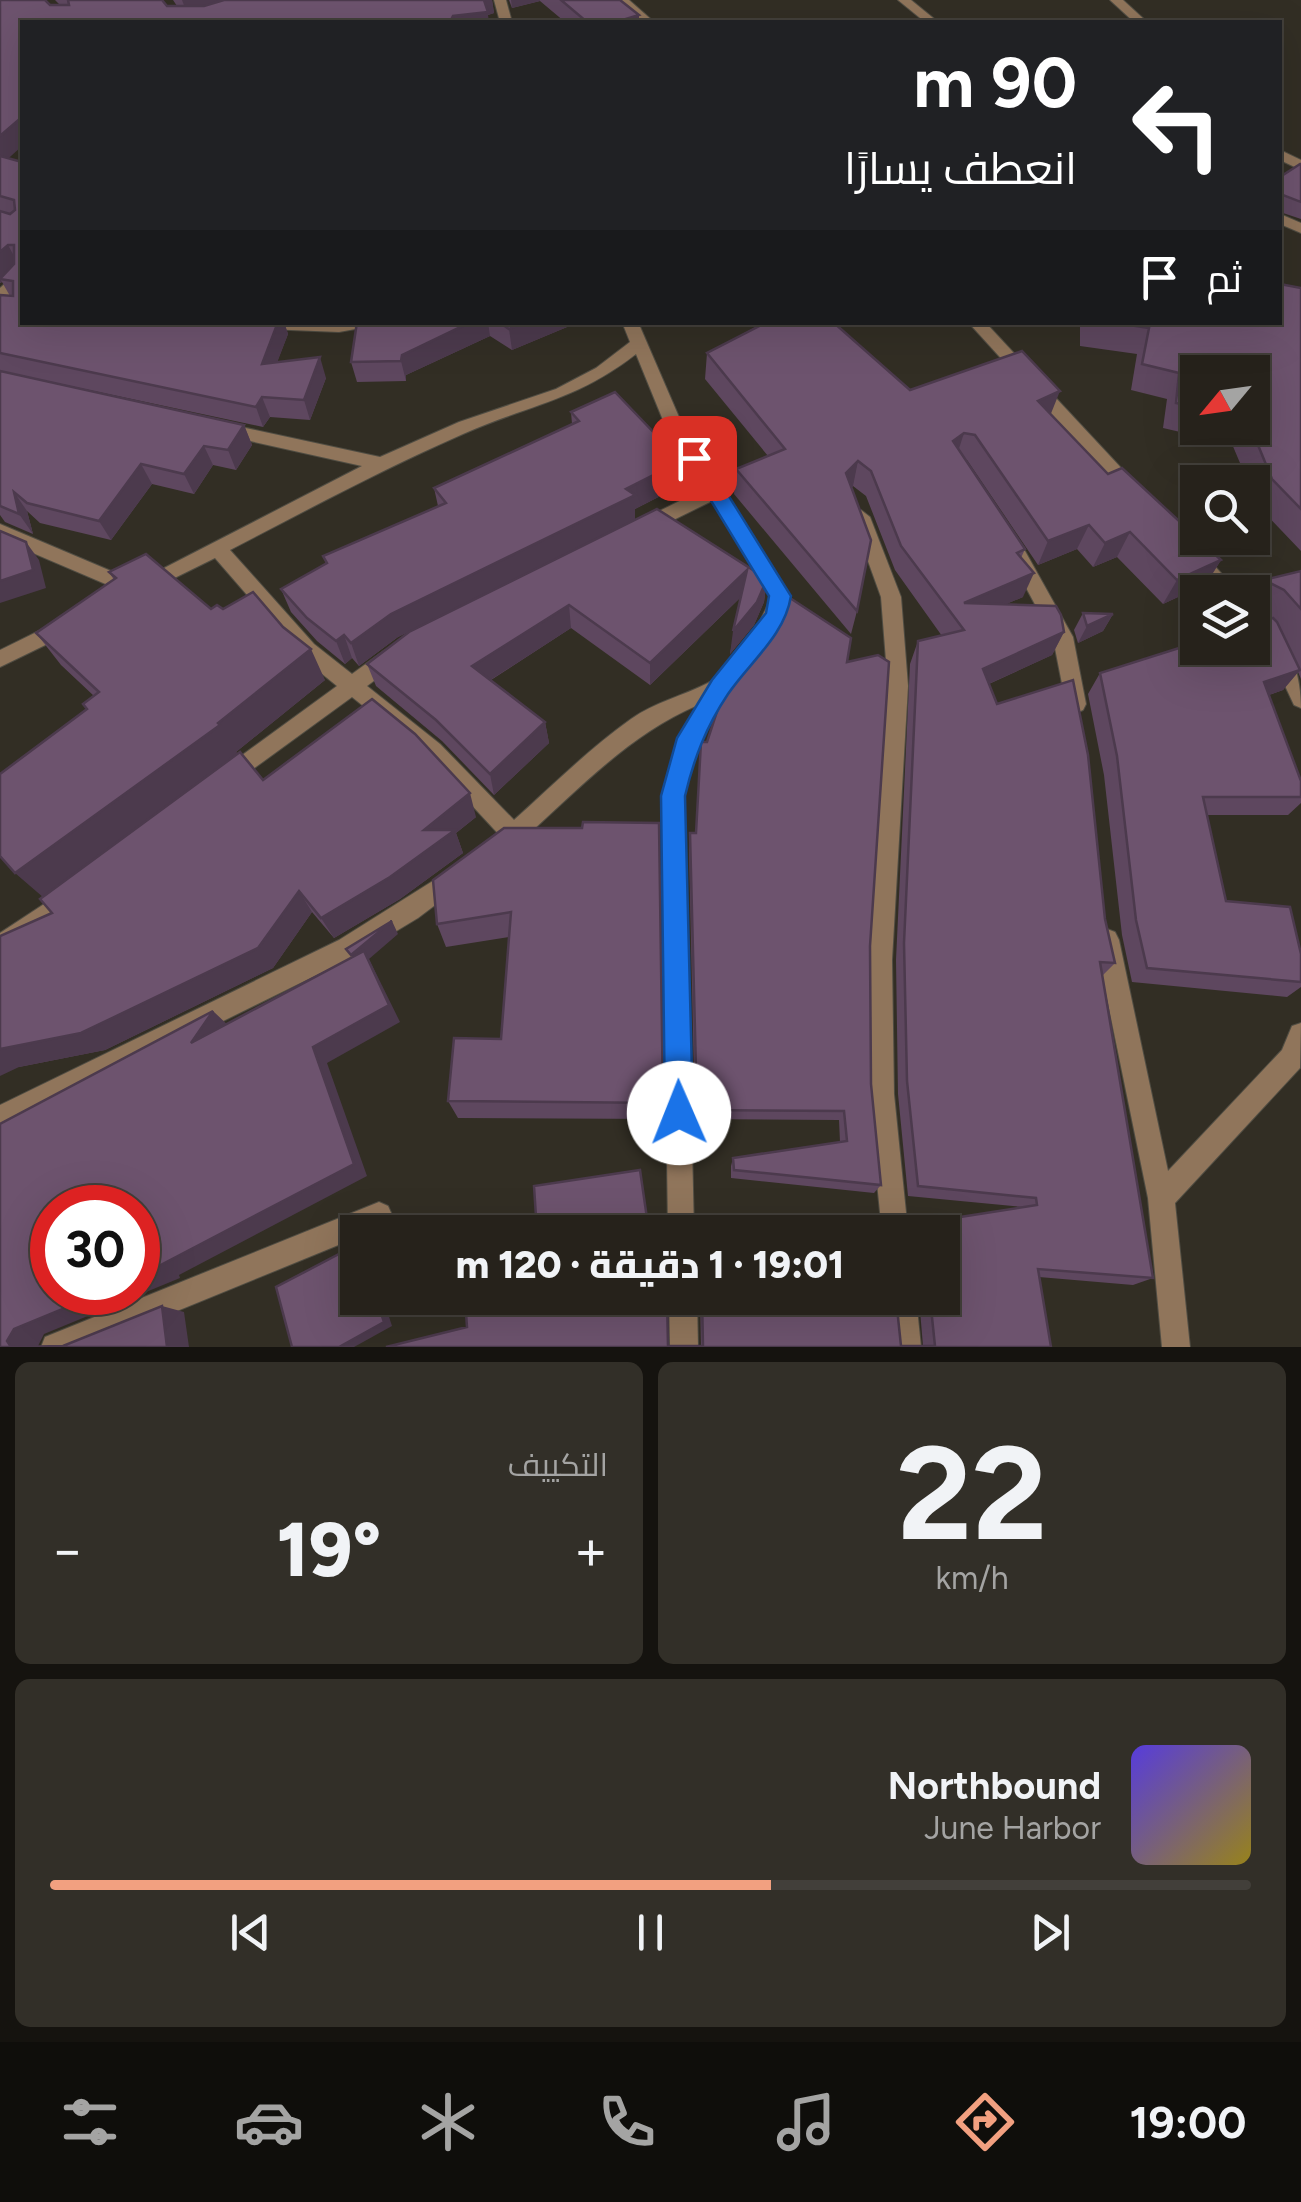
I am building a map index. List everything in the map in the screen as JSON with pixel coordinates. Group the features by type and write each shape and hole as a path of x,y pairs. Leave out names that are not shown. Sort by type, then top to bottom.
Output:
{"street":[{"path":"622,0 646,20"},
{"path":"904,0 929,20"},
{"path":"1116,0 1139,20"},
{"path":"4,304 20,276"},
{"path":"308,325 346,325"},
{"path":"979,325 1148,507"},
{"path":"0,531 128,594 464,426 562,393 602,372 635,333 674,424 780,596 777,616 720,687 685,745 673,796 682,1215"},
{"path":"210,426 382,464"},
{"path":"630,534 715,491"},
{"path":"853,496 891,597 898,686 880,960 881,1094 894,1215"},
{"path":"1008,541 1063,636 1080,723"},
{"path":"216,548 307,650 433,750 506,839 636,728 659,712 720,687"},
{"path":"1193,555 1213,575"},
{"path":"0,659 85,616"},
{"path":"1270,635 1301,698"},
{"path":"214,789 407,646"},
{"path":"0,1118 347,948 410,910 469,867"},
{"path":"0,946 93,881"},
{"path":"1104,918 1161,1198 1176,1347"},
{"path":"1161,1198 1291,1059 1301,1035"},
{"path":"55,1347 340,1231"},
{"path":"683,1315 684,1347"},
{"path":"904,1315 907,1347"}],"building":[{"path":"0,0 45,0 50,5 69,5 68,0 162,0 167,6 204,6 224,0 484,0 488,12 453,16 451,20 20,20 20,119 0,136"},
{"path":"561,0 620,0 639,15 623,20 585,20"},
{"path":"0,156 20,161 20,325 277,325 262,364 320,357 304,400 262,397 256,407 0,353 0,295 13,296 13,281 0,279 14,264 14,245 0,252 0,211 10,214 15,210 14,200 0,196"},
{"path":"1301,165 1301,202 1282,195 1282,176"},
{"path":"1282,284 1301,288 1301,509 1272,479 1270,465 1266,465 1258,445 1270,445 1270,355 1180,355 1180,404 1176,403 1179,373 1142,364 1149,328 1129,325 1282,325"},
{"path":"357,325 465,325 402,355 401,361 351,362"},
{"path":"761,325 836,325 910,390 1022,351 1060,391 1038,401 1108,474 1122,468 1180,522 1180,555 1216,555 1221,560 1180,575 1177,580 1130,532 1105,543 1089,525 1048,541 975,435 964,433 953,441 1025,549 1017,553 1034,573 964,603 1056,606 1061,615 1064,632 983,669 997,704 1073,680 1088,755 1105,919 1115,963 1100,962 1153,1278 1038,1269 1051,1347 386,1347 467,1327 466,1315 667,1315 668,1346 703,1346 702,1315 898,1315 901,1346 935,1346 932,1315 960,1315 960,1217 1037,1205 1036,1198 918,1186 907,1081 904,943 918,641 964,630 901,546 871,471 858,461 846,473 871,540 857,611 736,469 785,449 707,353"},
{"path":"0,371 244,425 228,450 204,446 184,474 141,464 99,521 27,503 14,492 19,514 0,506"},
{"path":"615,392 681,461 626,489 635,495 391,614 351,643 344,635 336,641 307,618 281,589 327,563 323,556 446,503 434,488 579,421 571,412"},
{"path":"657,509 767,579 757,602 733,631 747,570 650,663 569,605 472,666 545,722 490,774 436,720 367,664 409,632"},
{"path":"0,531 26,542 33,570 0,581"},
{"path":"146,554 211,609 217,605 223,609 253,592 283,627 311,649 220,725 15,873 0,856 0,774 87,709 83,704 99,692 36,633 116,578 109,572"},
{"path":"1301,571 1301,609 1284,590 1270,583 1270,579"},
{"path":"790,598 851,638 847,662 878,655 889,662 870,946 871,1084 881,1185 734,1170 733,1158 847,1141 844,1111 697,1110 690,833 696,833 701,742 707,742 724,690"},
{"path":"1083,613 1113,614 1087,626"},
{"path":"1270,619 1277,622 1300,670 1264,682 1301,781 1301,797 1203,797 1226,901 1290,907 1301,954 1301,982 1147,968 1136,920 1117,756 1100,673 1180,648 1180,665 1270,665"},
{"path":"372,699 415,734 470,793 424,830 455,830 390,877 321,918 299,891 258,948 81,1033 0,1049 0,936 52,913 40,899 240,752 263,780"},
{"path":"583,822 659,823 663,1103 448,1101 454,1038 501,1039 511,912 437,924 433,880 504,828 582,828"},
{"path":"392,921 351,955 346,949"},
{"path":"364,951 389,1005 313,1047 354,1164 160,1265 160,1185 30,1185 30,1315 48,1315 14,1329 7,1341 11,1347 0,1347 0,1124 213,1011 191,1043"},
{"path":"640,1170 647,1215 536,1215 534,1186"},
{"path":"340,1253 340,1315 382,1315 384,1322 339,1347 292,1347 276,1287"},
{"path":"162,1306 167,1347 11,1347 63,1346 140,1315 160,1315"}],"route":[{"path":"679,1113 673,796 685,745 720,687 777,616 780,596 694,458"}]}
